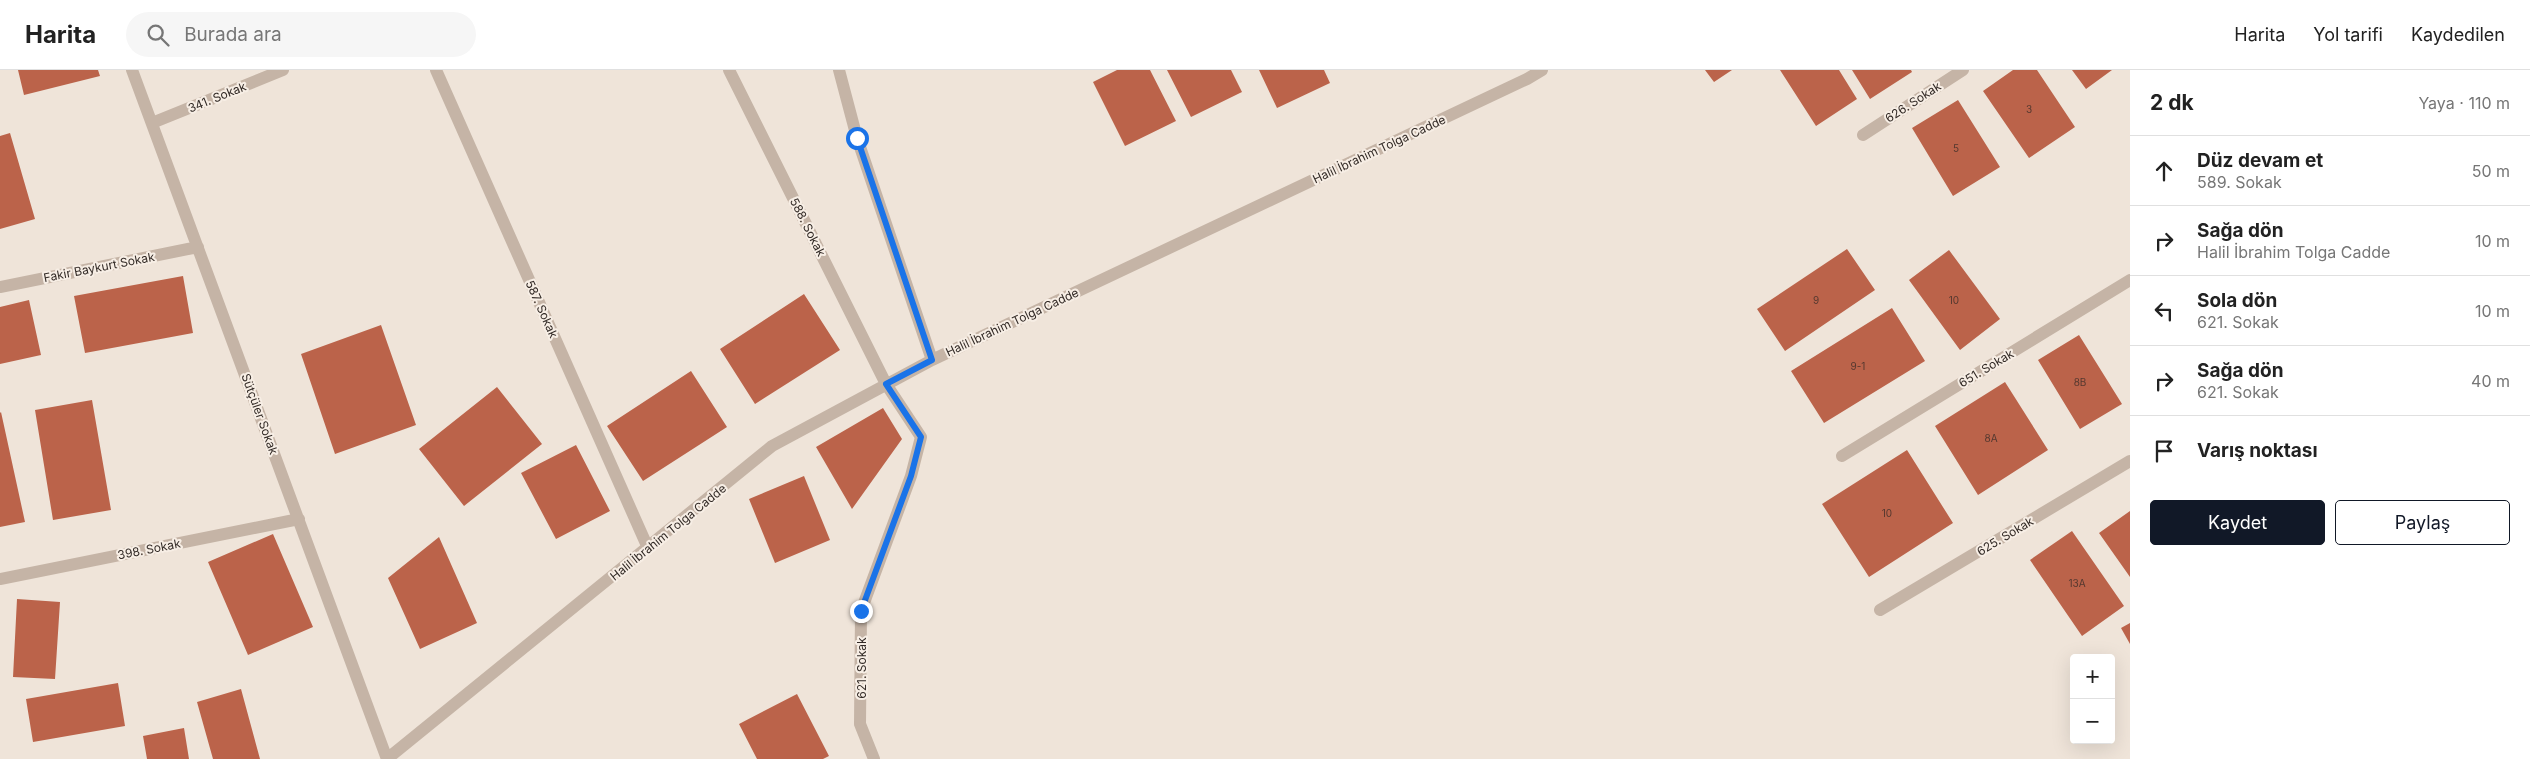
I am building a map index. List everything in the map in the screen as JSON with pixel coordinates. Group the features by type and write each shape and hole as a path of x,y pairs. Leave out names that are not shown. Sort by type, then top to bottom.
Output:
{"street":[{"name":"Sütçüler Sokak","path":"132,70 387,759"},
{"name":"341. Sokak","path":"152,123 283,70"},
{"name":"587. Sokak","path":"436,70 648,548"},
{"name":"588. Sokak","path":"729,70 886,384"},
{"path":"839,70 857,138 932,360"},
{"name":"Halil İbrahim Tolga Cadde","path":"387,759 772,446 932,360 1527,79 1542,70"},
{"name":"626. Sokak","path":"1863,135 1963,70"},
{"name":"Fakir Baykurt Sokak","path":"0,287 198,247"},
{"name":"651. Sokak","path":"1842,456 2130,280"},
{"name":"621. Sokak","path":"874,759 860,724 861,611 911,476 921,437 886,384"},
{"name":"625. Sokak","path":"1880,610 2130,461"},
{"name":"398. Sokak","path":"0,579 299,519"}],"building":[{"path":"18,70 98,70 100,76 24,95"},
{"path":"1117,70 1150,70 1176,121 1125,146 1093,82"},
{"path":"1167,70 1231,70 1242,92 1191,117"},
{"path":"1259,70 1324,70 1330,83 1277,108"},
{"path":"1705,70 1732,70 1714,82"},
{"path":"1780,70 1839,70 1857,99 1816,126"},
{"path":"1852,70 1911,70 1912,72 1870,99"},
{"path":"2013,70 2037,70 2075,127 2029,158 1983,91"},
{"path":"2072,70 2112,70 2086,89"},
{"path":"1958,100 2000,167 1953,196 1912,128"},
{"path":"10,133 35,219 0,229 0,136"},
{"path":"1847,249 1875,290 1785,351 1757,309"},
{"path":"1949,250 2000,319 1960,350 1909,280"},
{"path":"183,276 193,333 85,353 74,296"},
{"path":"804,294 840,350 755,404 720,349"},
{"path":"29,300 41,355 0,364 0,307"},
{"path":"1892,308 1925,361 1824,423 1791,371"},
{"path":"381,325 416,425 335,454 301,354"},
{"path":"2079,335 2122,404 2080,429 2038,360"},
{"path":"691,371 727,427 643,481 607,426"},
{"path":"2005,382 2048,450 1978,495 1935,426"},
{"path":"497,387 542,444 464,506 419,449"},
{"path":"92,400 111,510 53,520 35,410"},
{"path":"883,408 902,439 852,509 816,447"},
{"path":"0,413 25,522 0,527"},
{"path":"576,445 610,511 556,539 521,473"},
{"path":"1907,450 1953,523 1869,577 1822,504"},
{"path":"804,476 830,540 775,563 749,499"},
{"path":"2130,511 2130,577 2099,533"},
{"path":"2072,531 2124,606 2082,636 2030,560"},
{"path":"273,534 313,627 248,655 208,562"},
{"path":"439,537 477,623 420,649 388,578"},
{"path":"17,599 60,602 55,679 13,677"},
{"path":"2130,623 2130,644 2121,628"},
{"path":"118,683 125,726 33,742 26,699"},
{"path":"241,689 260,759 213,759 197,702"},
{"path":"797,694 829,756 823,759 757,759 739,724"},
{"path":"184,728 189,759 147,759 143,736"}],"route":[{"path":"857,138 932,360 886,384 921,437 911,476 861,611"}]}
